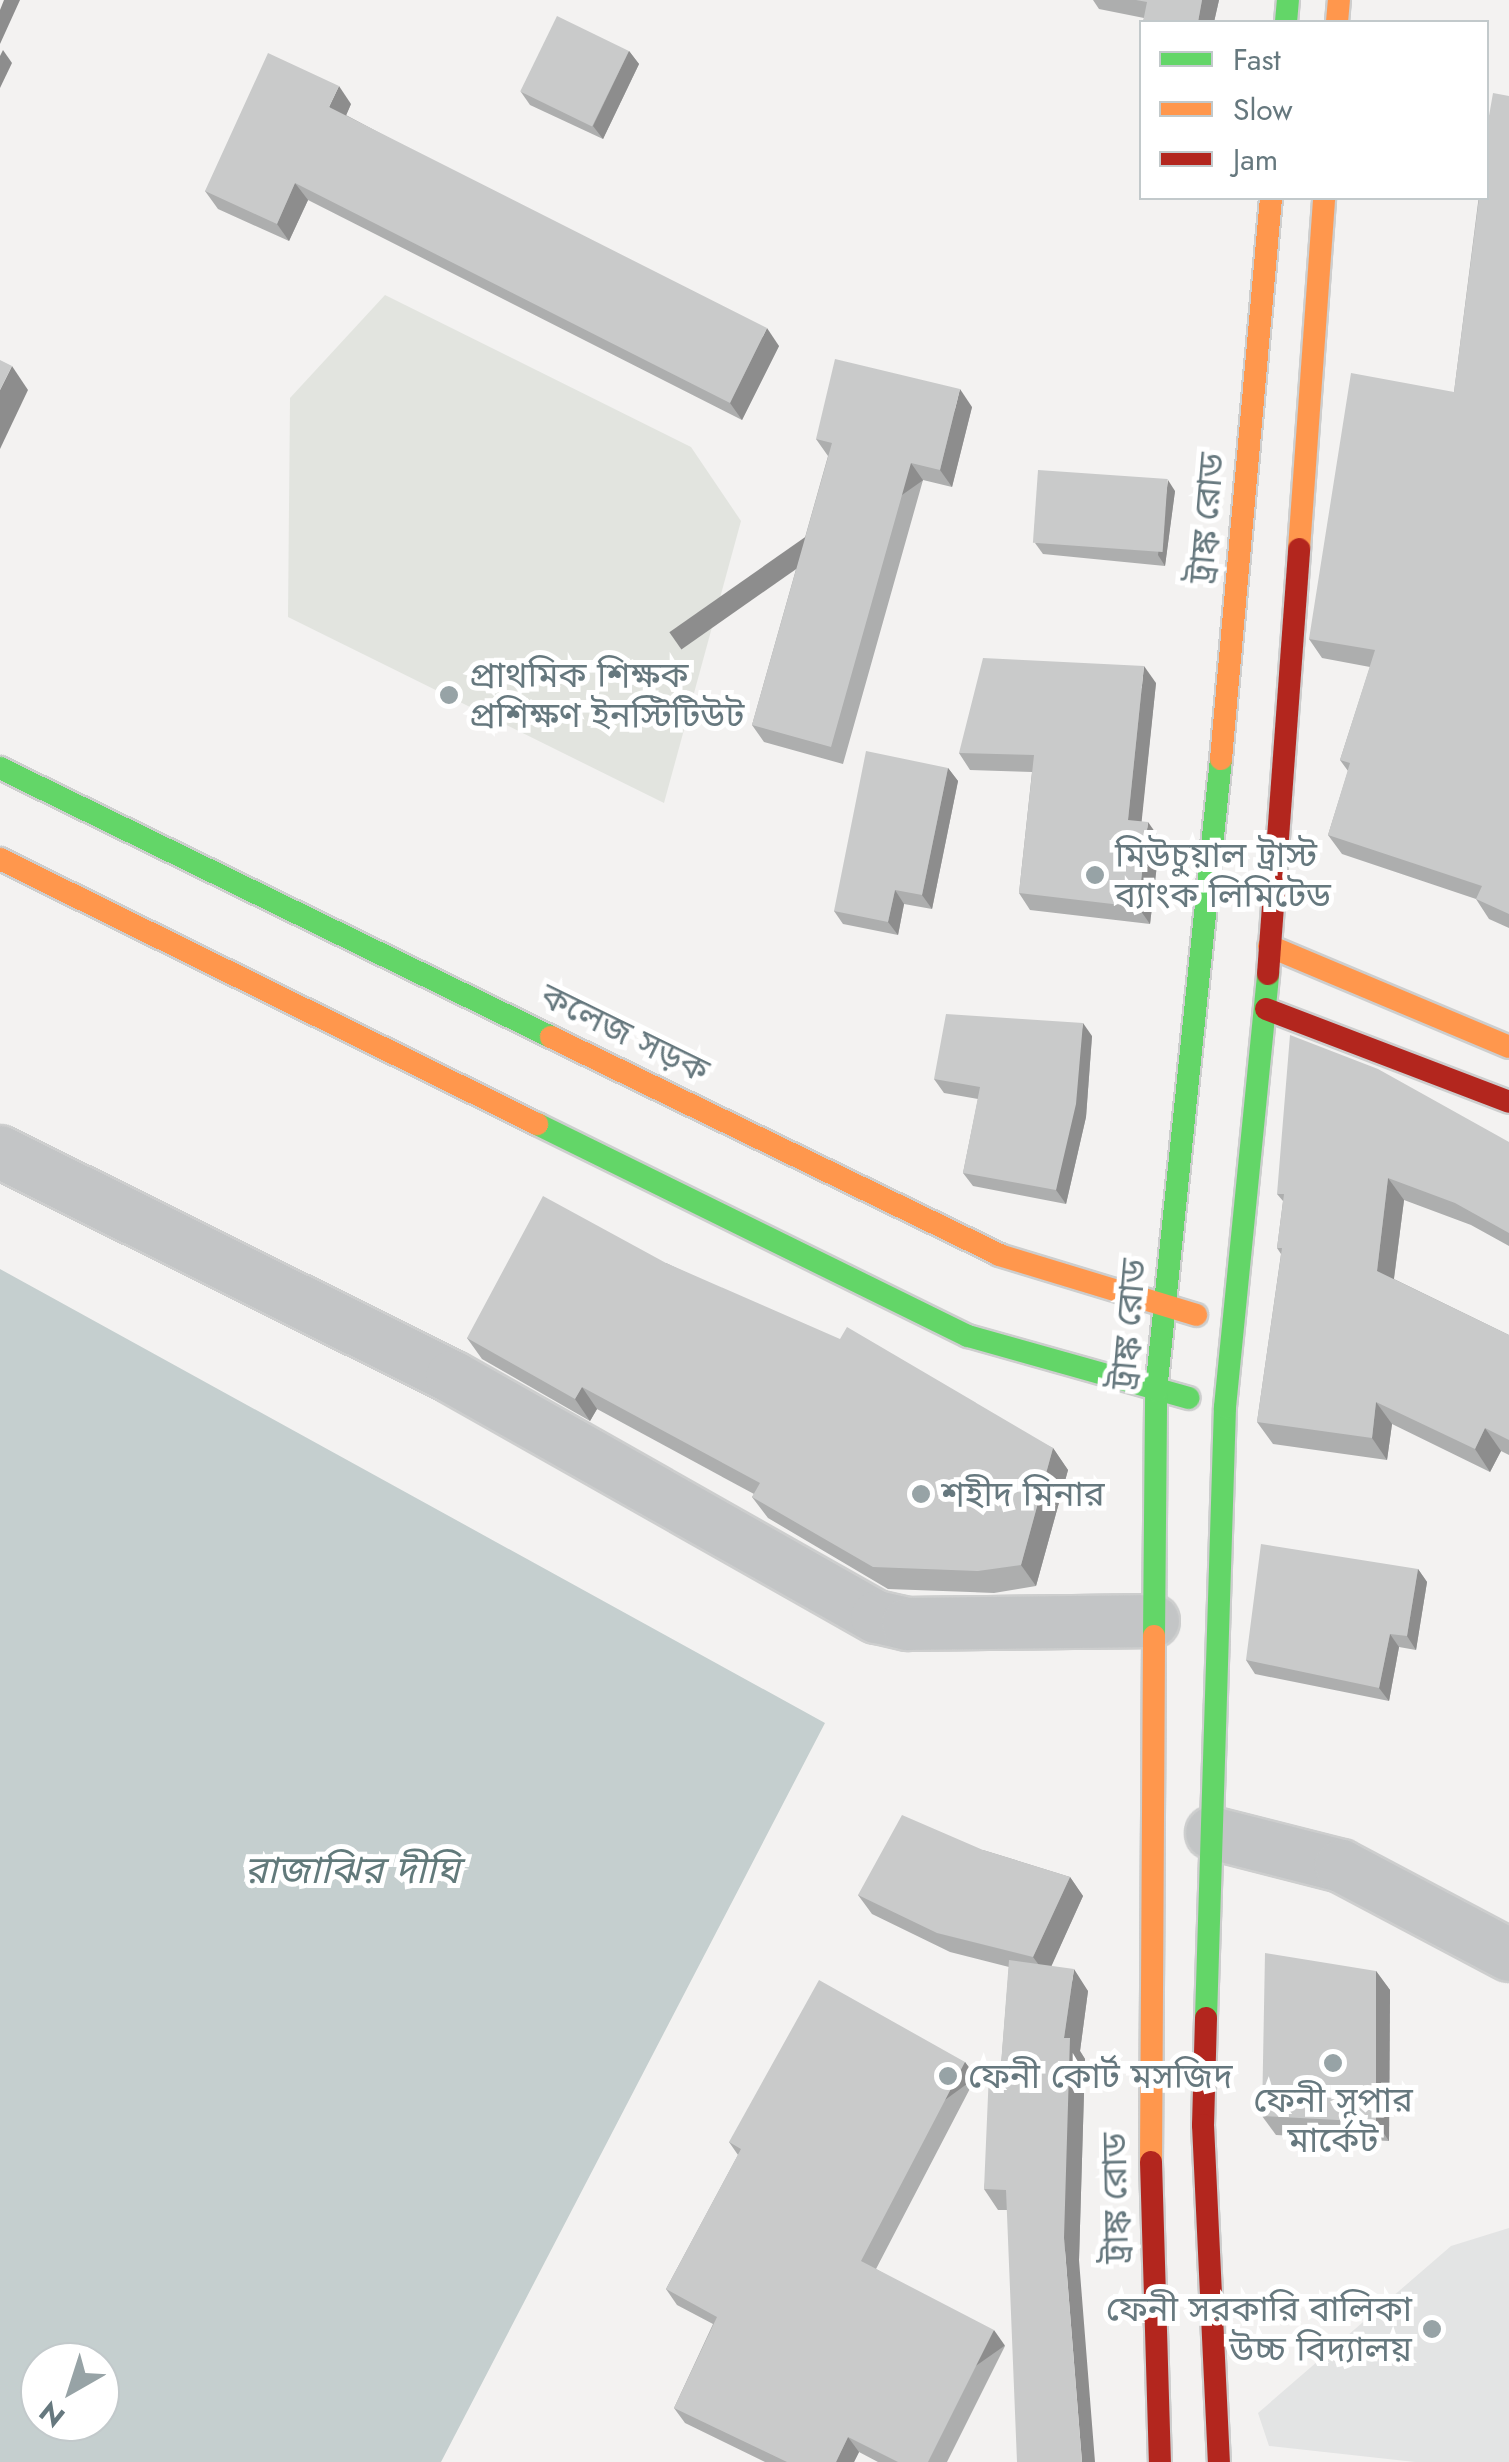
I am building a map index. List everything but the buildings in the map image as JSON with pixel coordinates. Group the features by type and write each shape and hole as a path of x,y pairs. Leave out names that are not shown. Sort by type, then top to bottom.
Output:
{"main road":[{"name":"ট্রাঙ্ক রোড","path":"1160,2462 1149,2102 1156,1391 1212,861 1270,200"},
{"path":"1219,2462 1203,2125 1225,1406 1266,1009 1324,200"},
{"name":"কলেজ সড়ক","path":"0,768 999,1255 1163,1308 1232,1322"},
{"path":"0,859 968,1336 1156,1391 1225,1406"},
{"path":"1269,946 1509,1047"},
{"path":"1266,1009 1509,1102"}],"street":[{"path":"0,1152 452,1377 877,1617 908,1624 1153,1620"},
{"path":"1212,1833 1340,1866 1509,1955"}],"shaded area":[{"path":"385,295 691,447 741,521 664,803 288,617 290,398"},
{"name":"ফেনী সরকারি বালিকা উচ্চ বিদ্যালয়","path":"1509,2228 1509,2462 1415,2462 1269,2446 1258,2413 1451,2246"}],"water":[{"name":"রাজাঝির দীঘি","path":"0,1269 825,1723 441,2462 0,2462"}],"traffic: fast":[{"path":"1286,20 1288,0"},
{"path":"1154,1636 1156,1391 1221,759"},
{"path":"0,768 551,1037"},
{"path":"1206,2018 1225,1407 1268,974"},
{"path":"537,1124 968,1336 1188,1398"}],"traffic: slow":[{"path":"1337,20 1339,0"},
{"path":"1221,759 1271,200"},
{"path":"1299,549 1324,200"},
{"path":"0,859 537,1124"},
{"path":"1269,946 1509,1047"},
{"path":"551,1037 999,1255 1196,1315"},
{"path":"1151,2162 1154,1636"}],"traffic: jam":[{"path":"1268,974 1299,549"},
{"path":"1266,1009 1509,1102"},
{"path":"1206,2018 1203,2125 1219,2462"},
{"path":"1151,2162 1160,2462"}],"place":[{"name":"প্রাথমিক শিক্ষক প্রশিক্ষণ ইনস্টিটিউট","path":"449,695"},
{"name":"মিউচুয়াল ট্রাস্ট ব্যাংক লিমিটেড","path":"1095,875"},
{"name":"শহীদ মিনার","path":"921,1494"},
{"name":"ফেনী সুপার মার্কেট","path":"1333,2063"},
{"name":"ফেনী কোর্ট মসজিদ","path":"948,2076"},
{"name":"ফেনী সরকারি বালিকা উচ্চ বিদ্যালয়","path":"1432,2329"}]}
